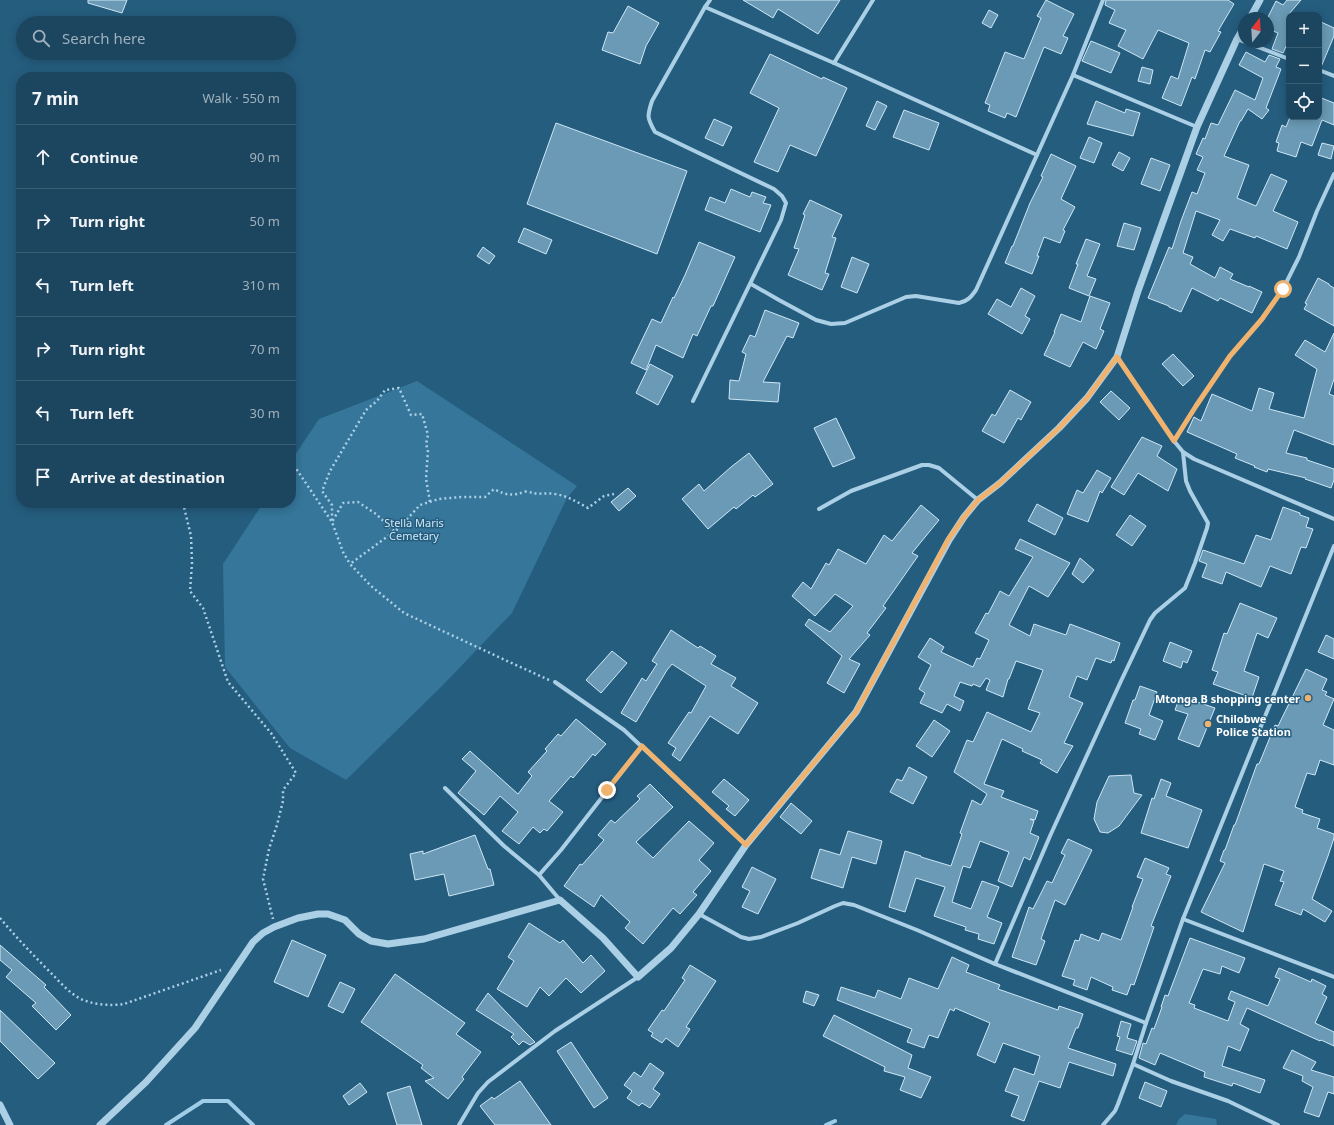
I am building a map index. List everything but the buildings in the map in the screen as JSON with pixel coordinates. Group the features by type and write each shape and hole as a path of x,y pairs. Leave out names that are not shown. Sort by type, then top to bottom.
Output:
{"street":[{"path":"693,401 751,284 783,215 786,203 782,196 774,189 655,132 648,121 648,112 652,101 710,0"},
{"path":"834,63 873,0"},
{"path":"751,284 816,320 831,324 845,323 906,297 916,296 959,303 970,298 976,290 1037,155 1103,0"},
{"path":"1253,12 1260,0"},
{"path":"705,7 834,63 1037,155"},
{"path":"459,1125 478,1093 488,1082 555,1031 638,977 671,948 699,914 746,845 856,712 948,540 964,517 978,500 1000,483 1059,428 1087,398 1117,357 1138,291 1197,128 1237,39 1286,57"},
{"path":"1322,71 1334,76"},
{"path":"1072,75 1197,128"},
{"path":"1174,441 1230,356 1262,319 1283,289 1299,257 1317,211 1334,174"},
{"path":"1117,357 1183,452 1194,459 1334,519"},
{"path":"995,964 1050,836 1150,620 1155,613 1185,588 1195,564 1208,523 1186,481 1183,452"},
{"path":"819,509 851,491 922,465 929,465 939,468 978,500"},
{"path":"1103,1125 1115,1111 1118,1104 1183,919 1334,546"},
{"path":"555,682 624,730 746,845"},
{"path":"538,875 561,850 642,746"},
{"path":"445,788 498,841 538,875 560,900 603,938 638,977"},
{"path":"100,1125 146,1082 194,1028 253,942 263,933 274,927 298,918 318,914 328,914 345,920 359,934 371,941 388,944 424,939 560,900"},
{"path":"699,914 740,937 749,938 761,937 835,906 843,904 854,905 918,930 995,964 1146,1023"},
{"path":"1183,919 1334,977"},
{"path":"1133,1064 1171,1081 1234,1104 1278,1125"},
{"path":"0,1105 10,1125"}],"path":[{"path":"332,522 332,505 322,491 330,471 366,410 377,401 385,390 399,388 411,415 422,414 428,435 426,444 428,450 426,479 430,502"},
{"path":"296,468 332,522 343,552 350,564 371,586 404,613 555,682"},
{"path":"350,564 394,531 420,505 439,499 485,497 494,489 505,495 518,494 527,491 534,494 554,494 571,498 588,508 604,496 614,494"},
{"path":"332,522 343,503 358,502 376,514 394,531"},
{"path":"184,508 191,536 192,563 190,591 203,608 228,682 271,733 296,773 283,790 283,801 269,849 263,879 274,927"},
{"path":"0,918 22,944 67,988 82,999 97,1003 114,1006 124,1004 238,964"}],"green space":[{"name":"Stella Maris Cemetary","path":"417,381 577,486 567,498 512,613 442,686 346,780 290,748 225,667 223,564 260,508 296,508 296,454 319,419"},
{"path":"1185,1114 1216,1119 1217,1125 1176,1125 1179,1119"}],"waterway":[{"path":"166,1125 203,1101 228,1101 253,1125"},
{"path":"826,1125 835,1121"}],"place":[{"name":"Mtonga B shopping center","path":"1308,698"},
{"name":"Chilobwe Police Station","path":"1208,724"}],"route":[{"path":"607,790 642,746 746,845 780,802 856,712 948,540 978,500 1000,483 1059,428 1087,398 1117,357 1174,441 1230,356 1262,319 1283,289"}]}
